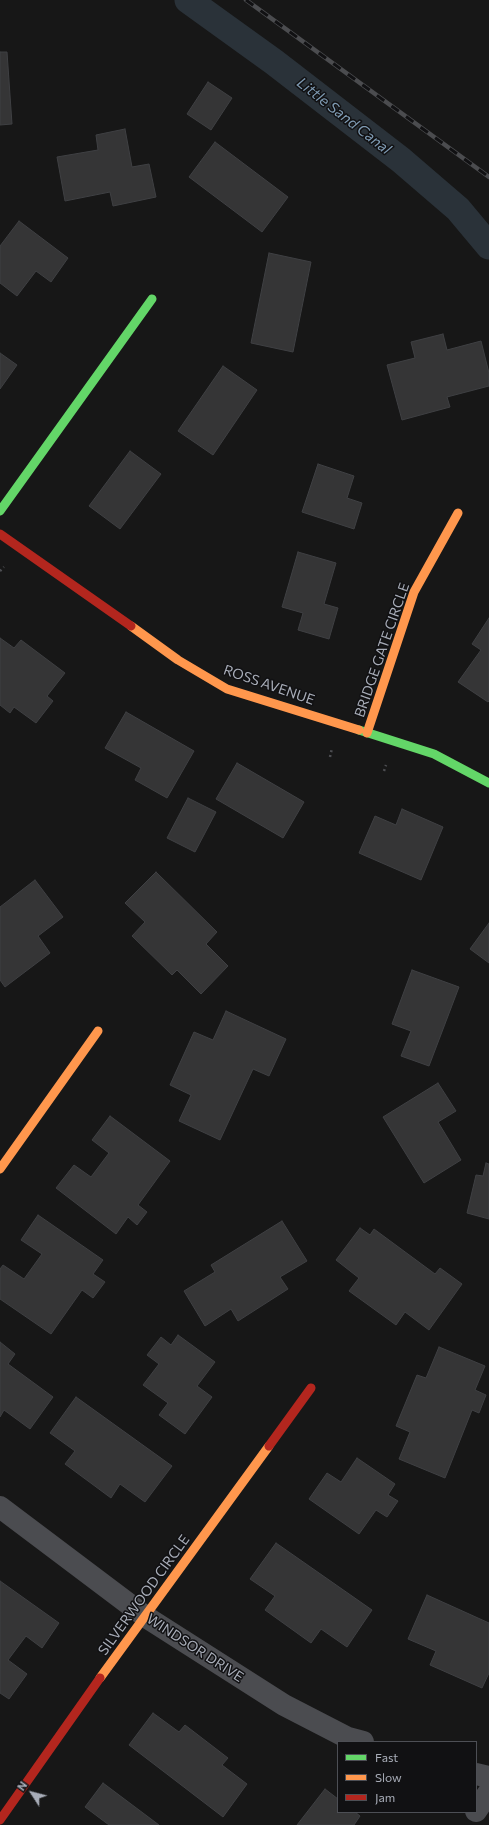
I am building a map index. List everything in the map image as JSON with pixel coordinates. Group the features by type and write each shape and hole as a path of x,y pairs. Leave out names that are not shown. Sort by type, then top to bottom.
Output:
{"street":[{"path":"0,510 152,299"},
{"name":"BRIDGE GATE CIRCLE","path":"367,733 414,592 458,513"},
{"name":"ROSS AVENUE","path":"0,534 178,660 227,689 434,754 489,783"},
{"path":"0,1169 98,1031"},
{"name":"SILVERWOOD CIRCLE","path":"0,1820 106,1670 312,1388"},
{"name":"WINDSOR DRIVE","path":"0,1507 146,1617 284,1705 348,1738 359,1741"},
{"path":"477,1774 489,1777"},
{"path":"477,1810 489,1792"},
{"path":"466,1825 475,1813"}],"path":[{"path":"0,571 4,566"},
{"path":"330,757 333,746"}],"building":[{"path":"0,52 7,52 12,124 0,125"},
{"path":"208,82 232,98 211,130 187,114"},
{"path":"125,129 132,167 149,164 156,197 113,206 110,192 65,201 57,157 98,150 96,135"},
{"path":"215,142 288,197 262,232 189,177"},
{"path":"19,221 68,258 51,282 36,271 17,296 0,283 0,246"},
{"path":"269,253 311,262 293,352 251,343"},
{"path":"443,334 447,350 481,341 489,373 489,386 447,397 450,407 402,420 387,365 415,358 411,342"},
{"path":"0,353 17,365 0,389"},
{"path":"223,366 257,390 213,455 178,431"},
{"path":"130,451 161,474 120,529 89,506"},
{"path":"318,464 354,476 347,498 362,503 354,529 302,512"},
{"path":"298,552 336,563 324,604 338,608 329,639 298,630 303,613 282,607"},
{"path":"489,618 488,702 458,682 481,650 472,644"},
{"path":"0,638 14,648 21,640 65,673 47,696 53,701 36,723 14,707 10,713 0,705"},
{"path":"126,712 194,751 167,798 135,780 141,768 105,748"},
{"path":"237,763 304,802 283,838 216,799"},
{"path":"188,798 216,812 195,852 167,838"},
{"path":"402,809 443,827 421,880 359,853 375,816 396,825"},
{"path":"156,872 217,932 206,944 228,966 201,994 177,970 172,975 132,936 145,922 125,903"},
{"path":"35,880 63,917 38,936 50,953 5,987 0,980 0,907"},
{"path":"489,923 489,963 470,949"},
{"path":"412,970 459,987 429,1066 401,1056 411,1031 392,1024"},
{"path":"226,1011 286,1039 269,1076 253,1069 220,1140 179,1121 191,1095 170,1085 194,1032 213,1040"},
{"path":"438,1083 456,1111 438,1122 461,1160 424,1183 383,1117"},
{"path":"110,1116 170,1161 138,1205 147,1212 137,1225 128,1217 116,1234 56,1188 74,1165 91,1177 109,1153 92,1140"},
{"path":"486,1163 489,1164 489,1219 467,1213 476,1175 483,1176"},
{"path":"38,1215 103,1260 93,1274 105,1282 93,1298 82,1290 51,1334 0,1299 0,1269 3,1265 24,1279 42,1254 21,1240"},
{"path":"282,1221 307,1261 280,1277 288,1289 238,1321 231,1309 205,1326 184,1291 215,1272 211,1265"},
{"path":"360,1228 370,1235 374,1229 435,1274 440,1268 462,1284 429,1330 405,1312 396,1325 349,1291 359,1278 336,1260"},
{"path":"178,1335 215,1362 197,1386 212,1397 185,1434 159,1415 168,1403 143,1385 159,1364 147,1355 161,1337 171,1345"},
{"path":"0,1342 15,1354 8,1364 53,1397 30,1429 4,1410 0,1417"},
{"path":"439,1347 485,1366 475,1390 486,1395 479,1413 472,1410 445,1478 399,1459 410,1432 396,1426 417,1375 426,1378"},
{"path":"76,1397 172,1466 145,1502 120,1484 111,1498 65,1464 75,1451 50,1433"},
{"path":"357,1458 395,1484 388,1495 398,1501 387,1517 376,1510 359,1534 309,1499 327,1473 341,1482"},
{"path":"276,1543 372,1610 347,1647 321,1629 311,1643 265,1610 275,1596 250,1579"},
{"path":"0,1581 59,1623 42,1648 26,1636 8,1660 27,1674 9,1699 0,1693"},
{"path":"427,1595 489,1623 489,1673 482,1688 430,1665 436,1651 408,1639"},
{"path":"153,1713 179,1732 185,1725 228,1758 222,1765 247,1784 223,1817 129,1745"},
{"path":"103,1783 159,1825 109,1825 85,1807"},
{"path":"325,1789 337,1798 337,1813 356,1813 360,1816 354,1825 297,1825"}],"waterway":[{"name":"Little Sand Canal","path":"188,0 274,62 401,160 458,209 489,246"}],"railway":[{"path":"246,0 489,177"}],"traffic: fast":[{"path":"0,511 152,299"},
{"path":"359,730 434,754 489,783"}],"traffic: slow":[{"path":"367,733 414,592 458,513"},
{"path":"131,626 178,660 227,689 359,730"},
{"path":"0,1169 98,1031"},
{"path":"100,1678 269,1446"}],"traffic: jam":[{"path":"0,534 131,626"},
{"path":"269,1446 311,1388"},
{"path":"0,1820 100,1678"}]}
